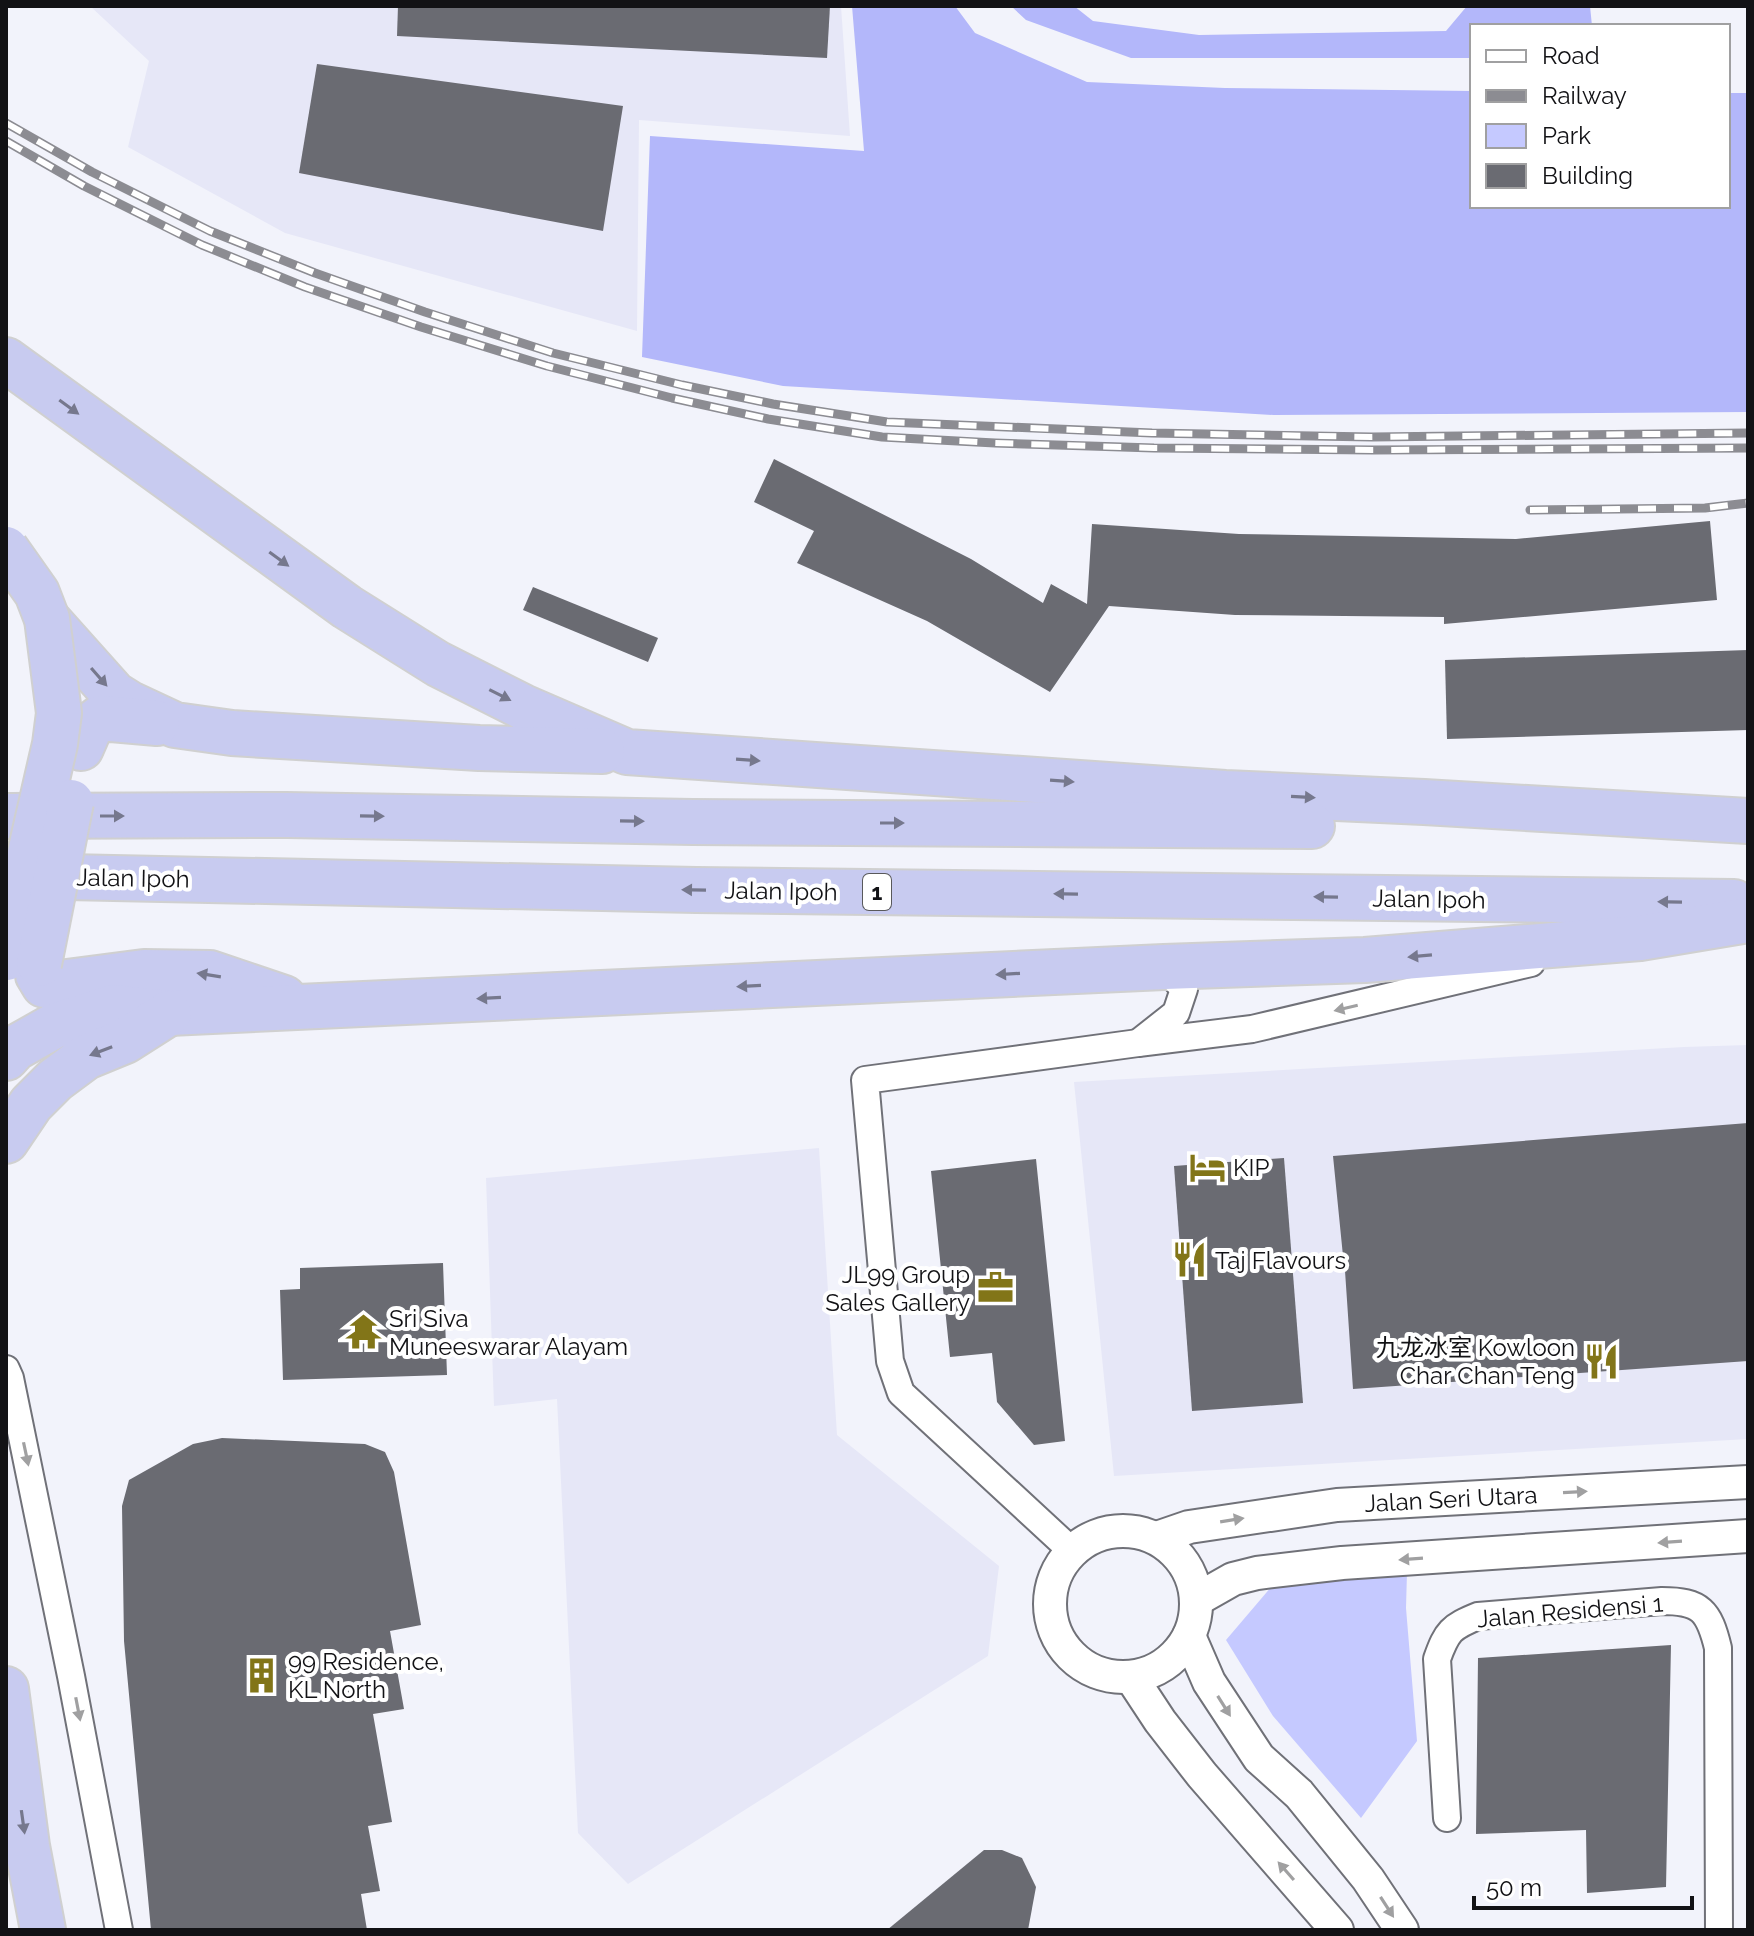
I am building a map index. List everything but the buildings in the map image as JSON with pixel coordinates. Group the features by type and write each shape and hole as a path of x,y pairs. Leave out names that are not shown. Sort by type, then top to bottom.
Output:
{"highway":[{"path":"6,360 360,616 438,664 523,707 627,752"},
{"path":"6,549 37,593 47,619 59,713 22,961"},
{"path":"47,619 114,694 175,725"},
{"path":"22,961 81,748 91,725 100,718 232,733 464,747 627,752 1225,793 1424,802 1748,824"},
{"path":"6,816 287,815 693,822 1748,824"},
{"name":"Jalan Ipoh","path":"6,875 696,890 1748,903"},
{"path":"6,1058 15,1048 54,1026 114,1007 169,1013 1365,960 1640,938 1748,920"},
{"path":"22,961 44,985 144,972 210,973 309,1007"},
{"path":"6,1141 31,1104 55,1080 86,1057 125,1041 169,1013"},
{"path":"6,1689 27,1846 43,1930"}],"street":[{"path":"1072,1551 901,1393 890,1361 865,1080 1252,1029 1640,938"},
{"path":"1138,1043 1176,1013 1184,989 1164,967"},
{"path":"6,1369 71,1676 119,1930"},
{"name":"Jalan Seri Utara","path":"1157,1538 1189,1527 1337,1505 1748,1482"},
{"path":"1112,1531 1135,1531 1157,1538 1177,1554 1190,1575 1196,1600 1189,1636 1174,1656 1155,1670 1131,1677 1106,1675 1083,1666 1065,1648 1054,1630 1050,1609 1051,1587 1059,1567 1072,1551 1090,1538 1112,1531"},
{"path":"1196,1600 1233,1579 1257,1573 1358,1562 1748,1536"},
{"name":"Jalan Residensi 1","path":"1447,1818 1437,1659 1443,1640 1456,1625 1478,1616 1662,1601 1682,1601 1701,1608 1713,1629 1718,1648 1719,1930"},
{"path":"1189,1636 1209,1682 1259,1758 1299,1794 1368,1879 1402,1930"},
{"path":"1131,1677 1202,1775 1337,1930"}],"shaded area":[{"path":"90,6 841,6 850,136 639,120 637,331 285,233 128,147 149,61"},
{"path":"852,6 955,6 975,33 1087,82 1225,88 1470,91 1470,208 1730,208 1730,93 1748,93 1748,412 1274,415 783,386 642,357 650,136 864,151"},
{"path":"1011,6 1074,6 1093,21 1199,35 1446,31 1467,6 1590,6 1592,24 1470,24 1470,58 1131,58 1026,20"},
{"path":"1748,1045 1748,1439 1114,1476 1074,1082"},
{"path":"819,1148 837,1435 999,1566 988,1656 628,1884 578,1833 557,1399 494,1406 486,1178"}],"green space":[{"path":"1407,1572 1406,1608 1417,1741 1361,1818 1273,1716 1226,1640 1278,1579"}],"railway":[{"path":"6,123 92,172 210,231 315,273 553,353 773,404 887,422 1152,433 1372,437 1748,433"},
{"path":"6,141 84,186 202,245 305,287 547,366 768,419 882,437 1154,448 1748,448"},
{"path":"1530,510 1705,508 1748,503"}],"place":[{"name":"KIP","path":"1207,1167"},
{"name":"Taj Flavours","path":"1189,1260"},
{"name":"JL99 Group Sales Gallery","path":"996,1288"},
{"name":"Sri Siva Muneeswarar Alayam","path":"363,1332"},
{"name":"九龙冰室 Kowloon Char Chan Teng","path":"1601,1361"},
{"name":"99 Residence, KL North","path":"262,1675"}]}
